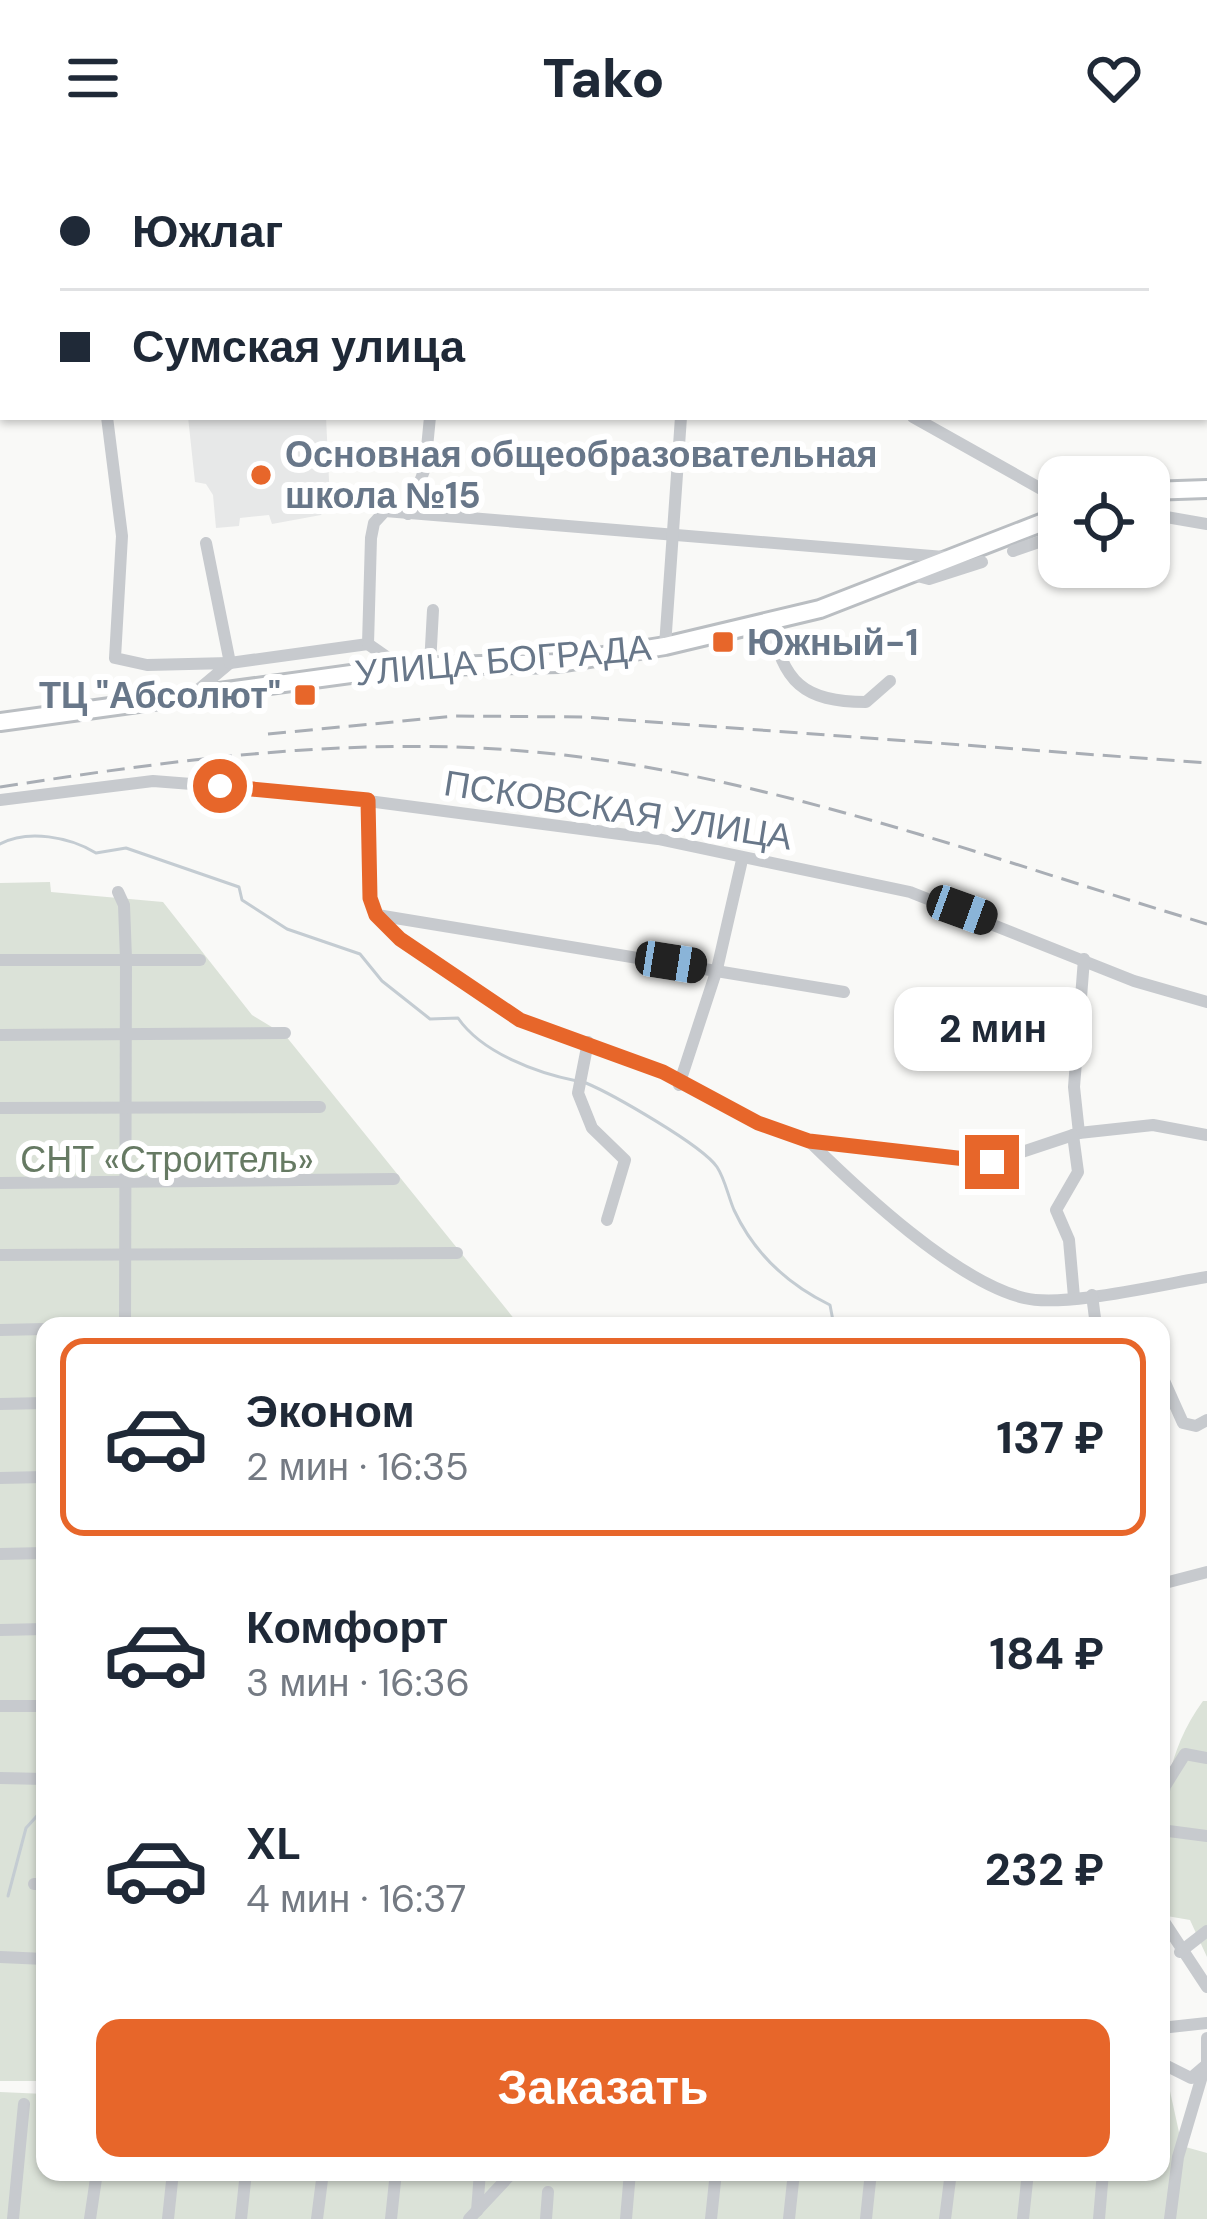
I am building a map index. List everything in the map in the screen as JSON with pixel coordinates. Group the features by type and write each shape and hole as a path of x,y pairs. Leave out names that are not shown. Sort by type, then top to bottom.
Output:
{"main road":[{"path":"1170,490 1207,489"},
{"name":"УЛИЦА БОГРАДА","path":"0,722 402,668 559,663 664,646 771,622 1038,524"}],"street":[{"path":"106,420 122,536 115,658 147,665 230,663 368,644 402,668"},
{"path":"408,514 425,468 430,420"},
{"path":"664,646 681,420"},
{"path":"918,420 1038,491"},
{"path":"368,644 374,524 386,511 952,558"},
{"path":"1170,518 1207,524"},
{"path":"1013,551 1038,543"},
{"path":"206,544 230,663"},
{"path":"910,574 929,579 982,562"},
{"path":"430,665 434,610"},
{"path":"771,622 786,672 807,693 866,702 890,680"},
{"path":"193,695 230,663"},
{"name":"ПСКОВСКАЯ УЛИЦА","path":"0,800 153,781 368,800 658,839 910,892 1207,1002"},
{"path":"368,800 370,898 376,915 400,939 520,1020 663,1072 680,1085 809,1141 992,1162 1076,1134 1153,1125 1204,1134 1207,1114"},
{"path":"680,1085 717,969 742,860"},
{"path":"118,892 124,905 126,959 125,1317"},
{"path":"376,915 844,992"},
{"path":"1074,1297 1069,1240 1056,1210 1078,1172 1074,1087 1084,959"},
{"path":"0,960 200,960"},
{"path":"0,1035 284,1033"},
{"path":"588,1042 578,1093 592,1128 625,1160 607,1220"},
{"path":"0,1108 320,1106"},
{"path":"809,1141 927,1247 1024,1298 1092,1295 1207,1277"},
{"path":"0,1183 394,1179"},
{"path":"0,1255 457,1253"},
{"path":"1092,1295 1095,1317"},
{"path":"0,1330 36,1329"},
{"path":"1170,1394 1183,1423 1196,1426 1207,1420"},
{"path":"0,1403 36,1403"},
{"path":"0,1478 36,1478"},
{"path":"0,1554 36,1553"},
{"path":"1170,1582 1207,1572"},
{"path":"0,1630 36,1629"},
{"path":"0,1706 36,1706"},
{"path":"1170,1778 1185,1754 1207,1758"},
{"path":"0,1778 36,1779"},
{"path":"1170,1831 1207,1836"},
{"path":"1180,1952 1207,1931"},
{"path":"1170,1934 1180,1952 1202,1971 1207,1987"},
{"path":"0,1957 36,1959"},
{"path":"1170,2028 1207,2023"},
{"path":"1170,2219 1178,2157 1206,2067 1207,2038"},
{"path":"1170,2068 1191,2078 1206,2067"},
{"path":"13,2219 24,2104"},
{"path":"90,2219 96,2181"},
{"path":"168,2219 172,2181"},
{"path":"241,2219 245,2181"},
{"path":"317,2219 322,2181"},
{"path":"391,2219 395,2181"},
{"path":"473,2215 479,2181"},
{"path":"473,2215 505,2181"},
{"path":"626,2219 629,2181"},
{"path":"711,2219 715,2181"},
{"path":"789,2219 793,2181"},
{"path":"866,2219 870,2181"},
{"path":"945,2219 950,2181"},
{"path":"1023,2219 1027,2181"},
{"path":"1099,2219 1102,2181"},
{"path":"546,2219 548,2192"}],"shaded area":[{"name":"Основная общеобразовательная школа №15","path":"188,420 326,420 330,501 321,515 272,524 269,515 240,518 239,526 216,528 213,495 206,484 195,482"}],"green space":[{"name":"СНТ «Строитель»","path":"50,882 51,892 163,902 252,1015 285,1035 513,1317 36,1317 36,2081 0,2081 0,883"},
{"path":"1207,1701 1207,1957 1190,1920 1170,1917 1170,1774 1188,1725"},
{"path":"1170,2091 1182,2146 1207,2153 1207,2219 0,2219 0,2092 36,2094 36,2181 1170,2181"}],"waterway":[{"path":"0,844 36,836 62,839 96,853 126,848 239,887 242,900 287,929 360,954 382,981 430,1019 458,1018 481,1041 511,1060 577,1081"},
{"path":"586,1083 656,1121 708,1158 720,1172 751,1240 786,1277 830,1305 832,1317"},
{"path":"8,1896 26,1828 36,1817"}],"railway":[{"path":"268,734 455,716 584,717 1207,763"},
{"path":"0,787 271,752 408,746 545,753 629,764 797,800 1207,924"}],"place":[{"name":"Основная общеобразовательная школа №15","path":"261,475"},
{"name":"Южный-1","path":"723,642"},
{"name":"ТЦ \"Абсолют\"","path":"305,695"}],"route":[{"path":"220,786 368,800 370,898 376,915 452,977 520,1020 663,1072 758,1123 809,1141 992,1162"}]}
